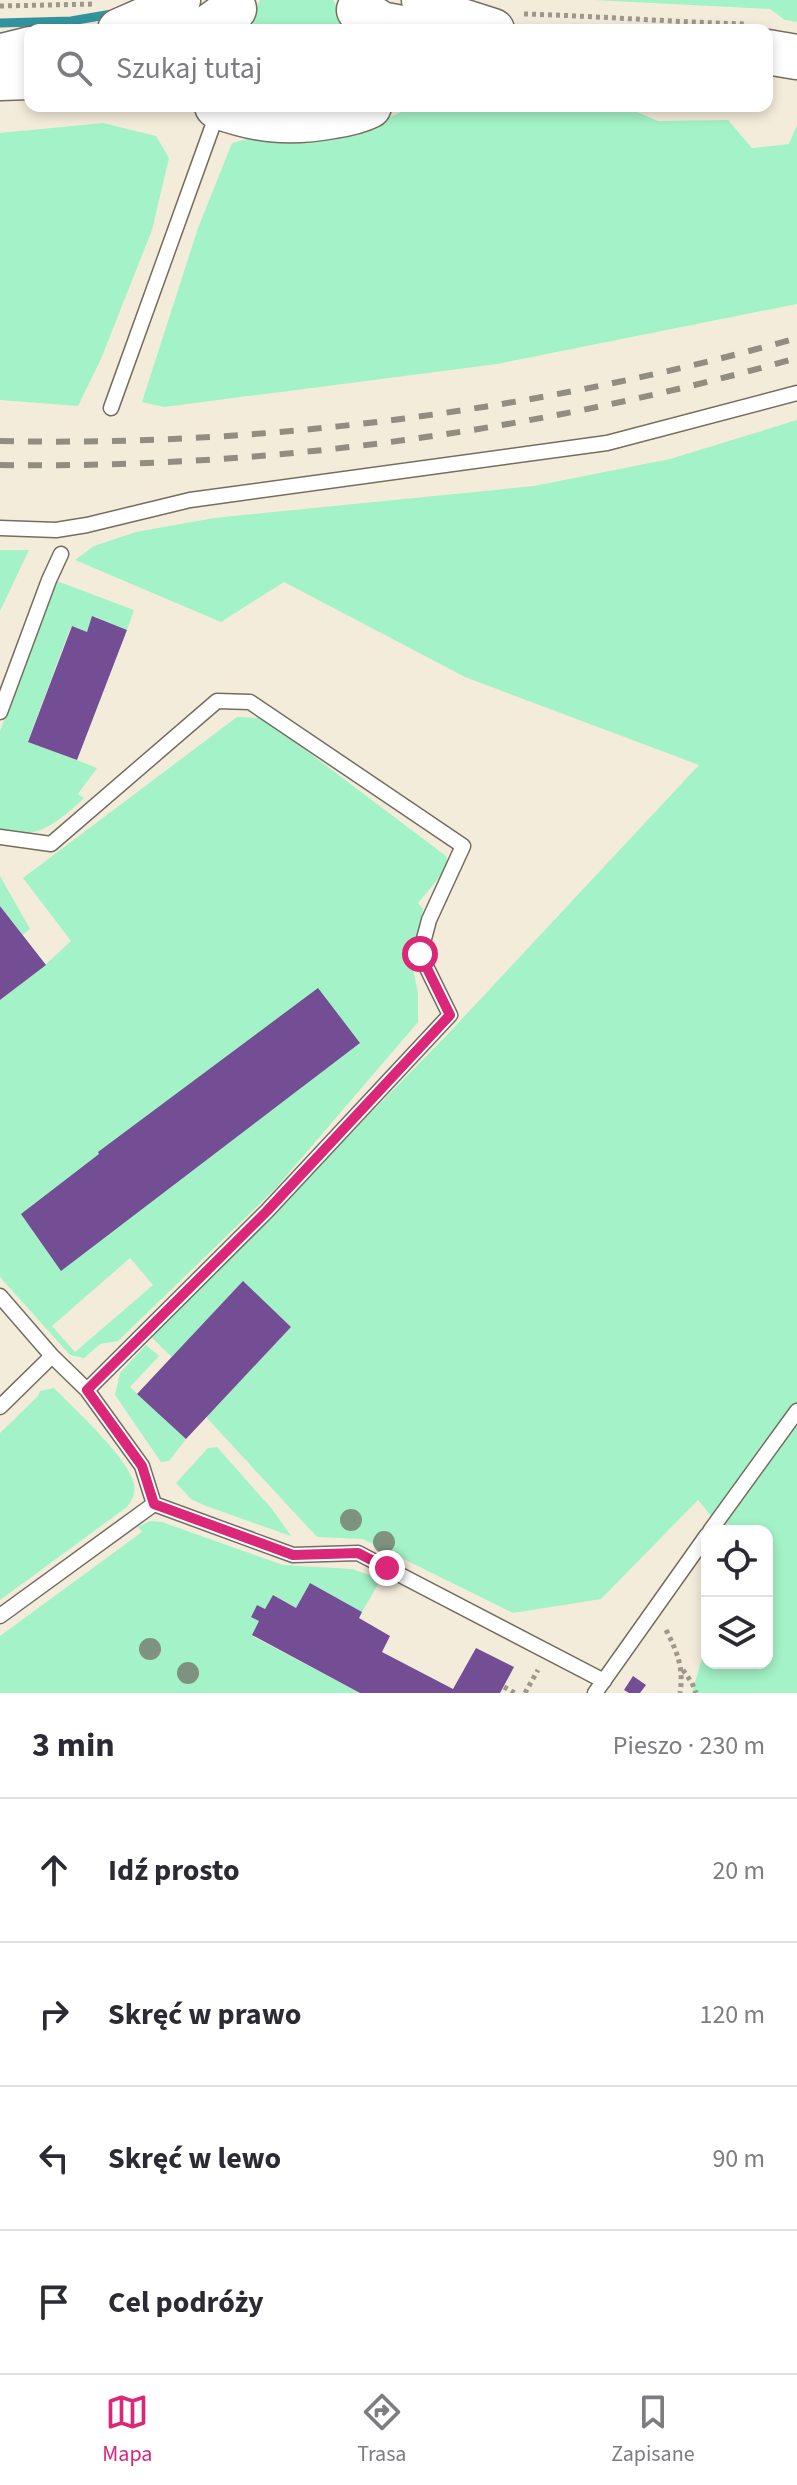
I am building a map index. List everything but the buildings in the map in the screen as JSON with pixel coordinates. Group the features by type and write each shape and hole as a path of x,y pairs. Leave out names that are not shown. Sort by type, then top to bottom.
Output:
{"main road":[{"path":"111,16 167,9 179,0"},
{"path":"423,0 446,15 507,22"},
{"path":"358,13 381,24"},
{"path":"773,44 797,57"},
{"path":"236,112 264,120 305,122 354,112"}],"lane":[{"path":"111,408 216,112"},
{"path":"0,528 56,530 190,500 607,443 797,393"},
{"path":"0,712 61,554"},
{"path":"0,837 51,844 217,701 250,702 463,846 429,920 420,954 450,1015 267,1211 87,1390"},
{"path":"0,1296 52,1356 87,1390 142,1466 154,1504"},
{"path":"0,1407 52,1356"},
{"path":"714,1525 797,1411"},
{"path":"0,1616 154,1504"},
{"path":"154,1504 293,1555 358,1553 599,1687 701,1543"}],"path":[{"path":"0,6 91,5 111,16"},
{"path":"507,22 608,16 686,24"},
{"path":"654,1607 679,1656 682,1670 680,1693"},
{"path":"682,1670 696,1693"},
{"path":"525,1693 533,1678"},
{"path":"504,1687 515,1693"}],"green space":[{"path":"260,0 333,0 339,10 341,24 253,24"},
{"path":"594,0 797,0 797,22 785,20 770,9"},
{"path":"401,112 637,112 658,121 728,120 752,148 789,144 797,125 797,304 497,364 164,407 142,402 198,228 232,143 254,137 345,137"},
{"path":"103,123 156,136 169,158 152,230 101,359 78,406 0,400 0,133"},
{"path":"797,420 797,1693 692,1693 701,1662 701,1669 773,1669 773,1525 718,1525 698,1500 601,1599 513,1613 363,1539 317,1537 206,1417 291,1327 243,1282 172,1357 151,1337 446,1036 699,765 465,677 284,582 221,622 75,560 94,546 136,532 214,518 534,486 670,459"},
{"path":"0,550 29,550 0,611"},
{"path":"57,581 134,610 127,630 93,616 87,632 71,626 28,741 97,768 78,794 84,798 56,822 37,831 26,834 0,833 0,731"},
{"path":"237,717 263,718 446,856 448,867 418,903 423,909 411,960 418,992 418,1022 275,1189 118,1341 100,1344 84,1358 70,1355 0,1277 0,1000 71,941 23,878","holes":["130,1258 153,1285 75,1352 52,1326"]},
{"path":"0,876 30,929 23,935 0,906"},
{"path":"146,1345 159,1356 130,1387 186,1439 169,1461 161,1462 115,1395 120,1373"},
{"path":"54,1388 122,1461 130,1473 134,1493 127,1507 0,1600 0,1433 40,1391"},
{"path":"217,1447 272,1509 291,1536 206,1506 191,1499 176,1483 208,1448"},
{"path":"150,1521 162,1522 283,1565 352,1569 381,1579 362,1612 310,1583 296,1608 273,1595 265,1609 257,1605 251,1616 259,1621 252,1636 360,1693 0,1693 0,1636 142,1532 138,1527"}],"waterway":[{"path":"0,23 71,21 112,14"}],"railway":[{"path":"0,441 200,438 402,419 602,385 797,338"},
{"path":"0,465 101,465 201,460 402,440 601,406 797,358"}],"route":[{"path":"387,1568 358,1553 293,1555 154,1504 142,1466 87,1390 267,1211 450,1015 420,954"}]}
